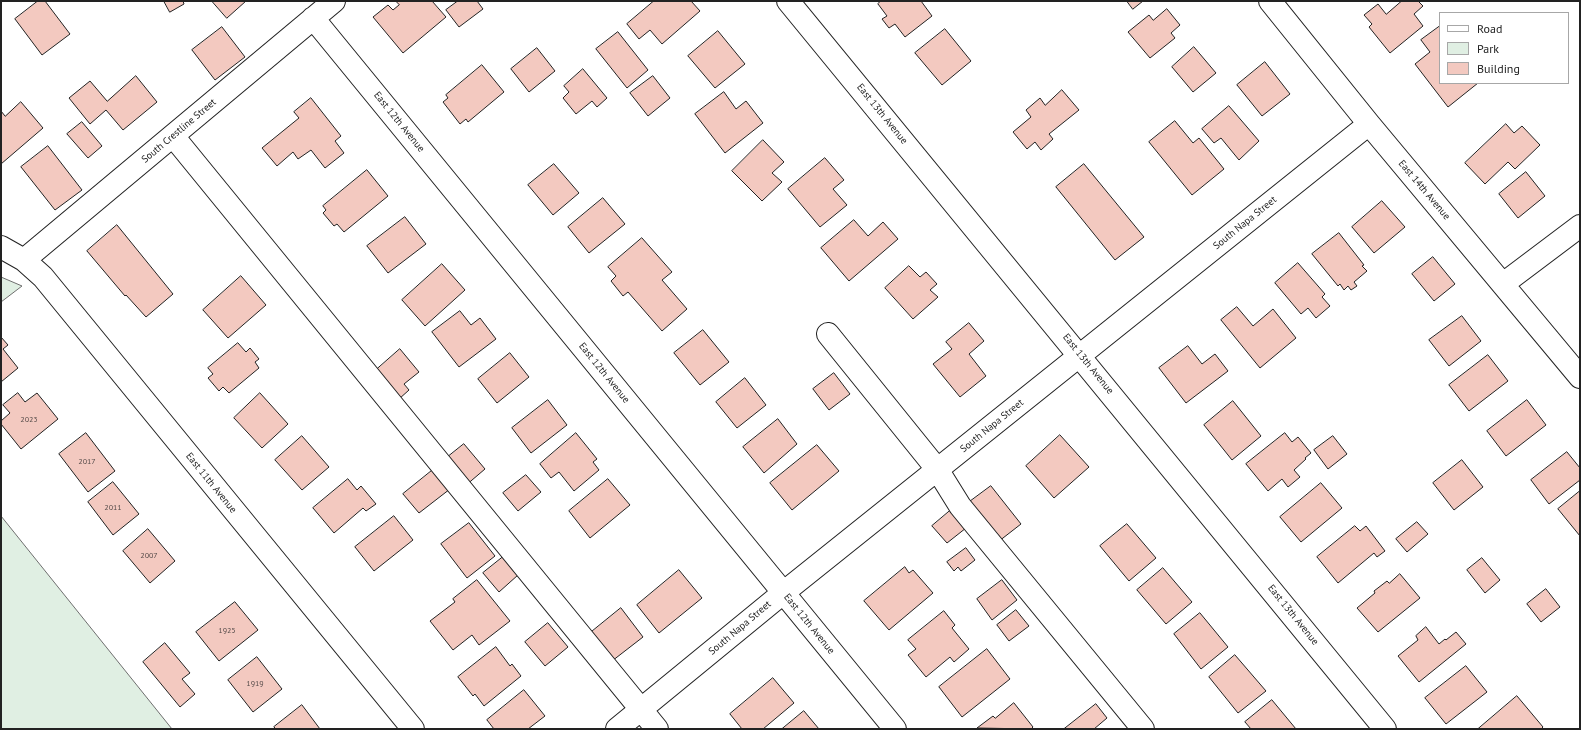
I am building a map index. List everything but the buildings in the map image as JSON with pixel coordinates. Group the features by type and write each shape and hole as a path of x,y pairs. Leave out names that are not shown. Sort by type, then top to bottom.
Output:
{"street":[{"name":"South Crestline Street","path":"24,260 334,1"},
{"name":"East 13th Avenue","path":"788,1 1385,729"},
{"name":"East 14th Avenue","path":"1270,1 1369,124 1580,377"},
{"name":"East 12th Avenue","path":"313,18 895,729"},
{"name":"South Napa Street","path":"617,729 783,592 1369,124"},
{"path":"173,136 657,729"},
{"path":"1503,284 1580,226"},
{"name":"East 11th Avenue","path":"1,247 24,260 37,270 412,729"},
{"path":"828,334 938,469 960,506 1143,729"}],"green space":[{"path":"1,277 22,286 1,302"},
{"path":"1,516 172,729 1,729"}]}
